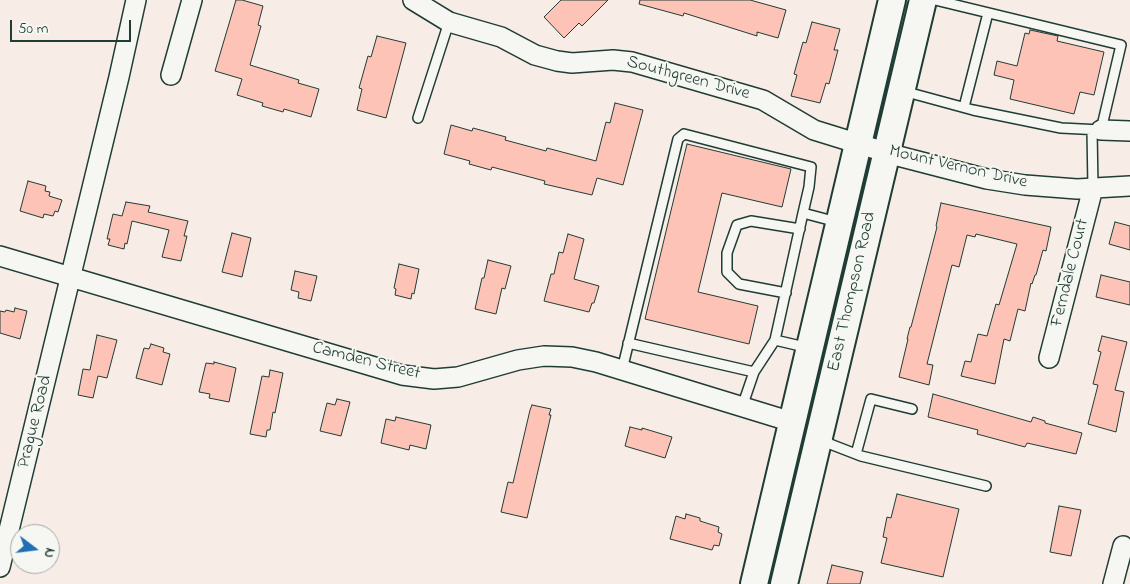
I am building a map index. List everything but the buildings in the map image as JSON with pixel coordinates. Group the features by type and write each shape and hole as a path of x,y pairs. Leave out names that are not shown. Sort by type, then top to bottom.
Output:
{"main road":[{"name":"East Thompson Road","path":"784,584 819,434 873,148 892,0"},
{"name":"East Thompson Road","path":"754,584 839,222 902,91 923,0"},
{"path":"792,422 819,434"}],"street":[{"name":"Prague Road","path":"0,567 72,277 136,0"},
{"path":"172,75 192,0"},
{"name":"Southgreen Drive","path":"413,0 449,22 501,37 528,52 548,60 572,63 601,60 628,62 763,100 814,130 873,148"},
{"path":"1096,130 1130,131"},
{"name":"Mount Vernon Drive","path":"873,148 1002,181 1046,187 1092,188 1130,186"},
{"name":"Ferndale Court","path":"1049,358 1092,188"},
{"name":"Camden Street","path":"0,256 402,375 434,379 458,377 518,360 549,356 577,358 792,422"},
{"path":"1113,584 1123,546"}],"lane":[{"path":"935,0 1126,46 1096,130 1092,188"},
{"path":"964,107 988,13"},
{"path":"418,118 449,22"},
{"path":"902,91 964,107 1061,128 1096,130"},
{"path":"622,370 678,139 684,134 811,167 809,187 775,340 754,372 742,407"},
{"path":"803,213 839,222"},
{"path":"786,293 739,284 728,272 727,253 737,225 751,221 800,229"},
{"path":"775,340 809,348"},
{"path":"628,343 754,372"},
{"path":"856,454 871,399 912,410"},
{"path":"819,434 830,444 856,454 954,480 986,486"}]}
